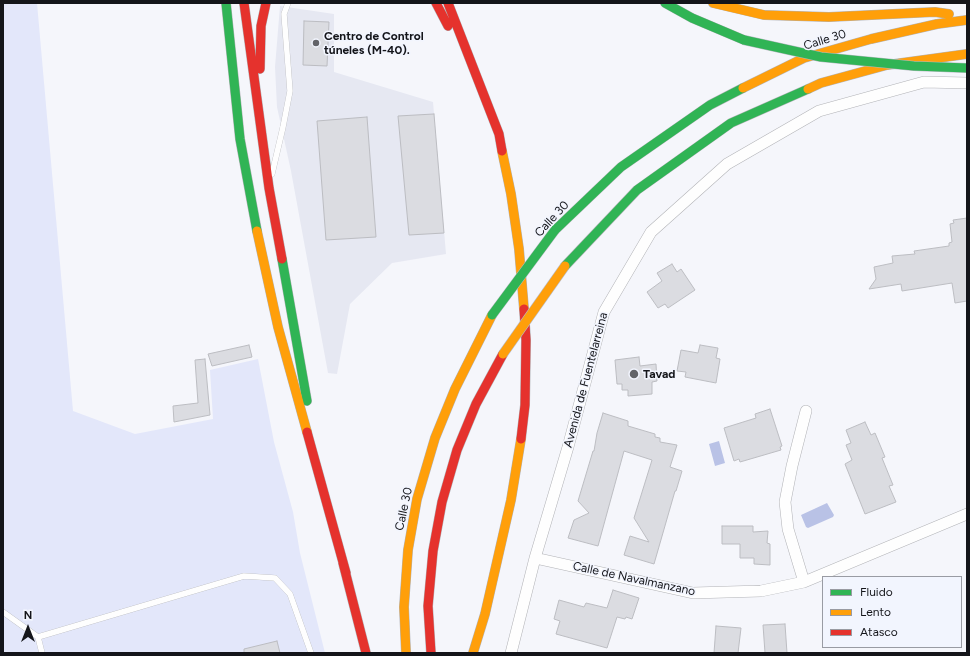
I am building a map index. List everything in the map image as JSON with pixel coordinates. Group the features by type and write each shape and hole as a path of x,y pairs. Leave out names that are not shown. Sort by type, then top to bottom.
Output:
{"main road":[{"path":"226,3 240,139 257,233 278,327 346,573"},
{"path":"244,3 269,188 307,400 346,573 366,653"},
{"path":"260,122 261,26 266,3"},
{"path":"436,3 470,61"},
{"path":"448,3 499,134 511,194 518,241 526,340 525,405 521,441 509,507 485,614 472,653"},
{"path":"665,3 692,18 744,40 821,57 914,66 967,68"},
{"path":"713,3 764,15 829,17 935,12 967,16"},
{"name":"Calle 30","path":"406,653 404,607 408,550 417,499 435,438 454,388 492,315 555,230 621,167 710,105 804,58 871,39 937,24 967,20"},
{"path":"431,653 428,606 433,551 442,502 457,450 476,404 503,354 565,266 637,190 731,123 821,83 887,65 967,54"}],"street":[{"name":"Avenida de Fuentelarreina","path":"511,653 535,558 568,448 604,312 651,232 727,164 819,111 924,82 967,83"},
{"path":"804,582 788,529 785,502 792,466 806,411"},
{"name":"Calle de Navalmanzano","path":"535,558 693,593 761,591 804,582 967,514"}],"lane":[{"path":"269,188 290,91 284,14 288,3"},
{"path":"38,637 244,576 275,578 290,594 311,653"},
{"path":"3,612 38,637 42,653"}],"shaded area":[{"path":"3,3 37,3 73,411 135,434 213,419 210,370 258,359 274,442 293,512 300,553 325,653 3,653"},
{"path":"280,6 334,14 334,72 433,102 446,254 392,263 350,304 337,374 328,373 291,171 277,107 275,67"}],"water":[{"path":"719,441 725,463 715,466 709,444"},
{"path":"827,503 834,515 833,517 808,528 806,527 801,515"}],"building":[{"name":"Centro de Control túneles (M-40).","path":"304,21 329,22 327,66 303,65"},
{"path":"434,114 444,233 409,235 398,116"},
{"path":"367,117 376,237 326,240 317,121"},
{"path":"967,218 967,301 955,303 952,283 902,291 901,284 869,289 876,279 874,267 893,263 892,256 915,254 914,251 949,246 949,243 952,242 950,224 954,223 953,220"},
{"path":"672,264 677,272 681,269 695,290 668,308 665,304 658,308 647,292 662,281 657,273"},
{"path":"249,345 252,357 212,366 208,354"},
{"path":"700,345 718,348 716,358 720,359 716,383 685,377 686,372 677,371 681,350 698,353"},
{"path":"639,357 640,366 656,364 657,381 652,382 652,394 628,396 628,390 622,390 622,384 617,384 615,360"},
{"path":"205,359 210,415 174,422 173,406 198,403 195,360"},
{"path":"770,409 782,446 780,447 781,450 740,462 739,459 734,461 724,428 756,418 755,414"},
{"path":"603,413 628,421 628,426 655,434 655,437 660,438 660,442 677,445 670,467 682,471 654,564 624,555 630,536 649,542 634,518 652,460 624,451 598,546 568,538 574,520 589,513 578,501 594,451 597,433"},
{"path":"865,422 871,435 875,433 885,457 882,458 893,485 889,486 896,502 865,514 845,464 852,460 846,445 851,443 846,430"},
{"path":"722,526 753,526 753,532 768,531 767,543 770,544 770,565 754,564 754,558 740,558 740,544 722,544"},
{"path":"613,590 639,598 632,619 617,617 607,648 556,634 560,621 554,619 559,600 584,607 586,603 607,608"},
{"path":"785,624 787,653 765,653 763,625"},
{"path":"716,626 741,628 738,653 714,653"},
{"path":"277,641 280,653 244,653 244,649"}],"traffic: fast":[{"path":"226,3 240,139 257,231"},
{"path":"665,3 692,18 744,40"},
{"path":"744,40 821,57 914,66 967,68"},
{"path":"555,230 621,167 710,105 743,88"},
{"path":"565,266 637,190 731,123 808,89"},
{"path":"492,315 555,230"},
{"path":"282,259 307,401"}],"traffic: slow":[{"path":"713,3 764,15 829,17 935,12 949,14"},
{"path":"743,88 804,58 871,39 937,24 967,20"},
{"path":"808,89 821,83 887,65 967,54"},
{"path":"502,151 511,194 519,249 524,309"},
{"path":"257,231 278,327 307,432"},
{"path":"503,354 565,266"},
{"path":"406,653 404,607 408,550 417,499 435,438 455,389 492,315"},
{"path":"473,653 485,614 511,500 521,439"}],"traffic: jam":[{"path":"244,3 269,188 282,259"},
{"path":"260,69 261,26 266,3"},
{"path":"436,3 448,26"},
{"path":"448,3 499,134 502,151"},
{"path":"521,439 525,405 526,340 524,309"},
{"path":"431,653 428,606 433,551 442,502 457,450 476,404 503,354"},
{"path":"307,432 346,573"},
{"path":"343,563 366,653"}],"place":[{"name":"Centro de Control túneles (M-40).","path":"316,43"},
{"name":"Tavad","path":"634,374"}]}
